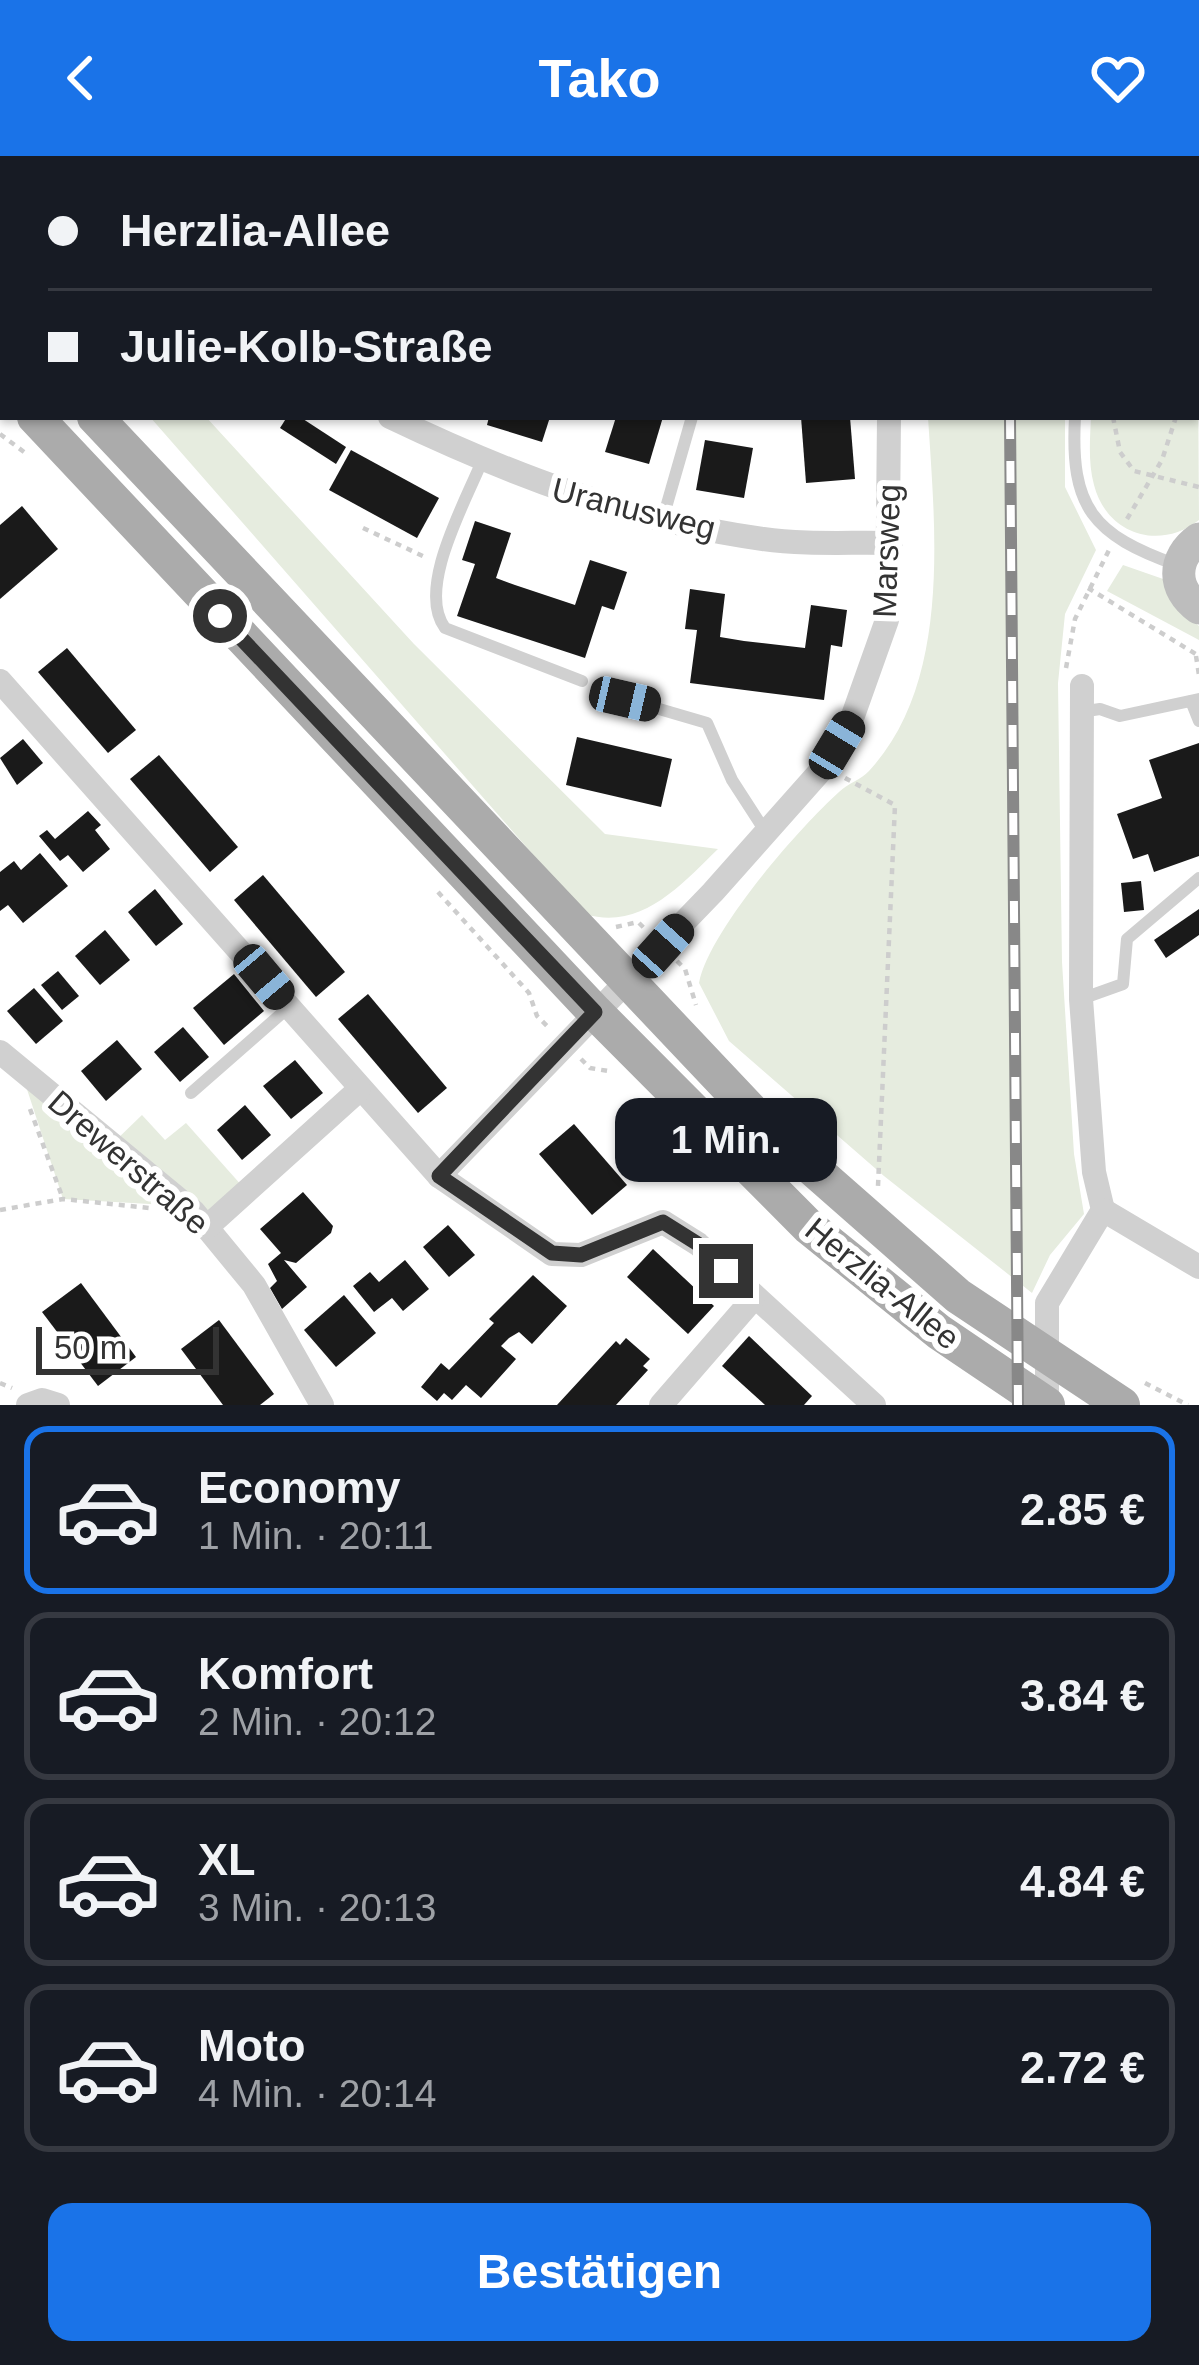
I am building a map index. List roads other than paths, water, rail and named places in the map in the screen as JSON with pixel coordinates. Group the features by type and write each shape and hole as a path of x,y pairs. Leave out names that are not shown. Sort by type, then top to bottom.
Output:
{"main road":[{"name":"Herzlia-Allee","path":"38,420 595,1012 809,1227 939,1332 1047,1405"},
{"name":"Herzlia-Allee","path":"98,420 770,1130 875,1228 958,1296 1122,1393"}],"street":[{"name":"Uranusweg","path":"396,420 482,461 663,518 765,540 891,542"},
{"name":"Marsweg","path":"439,1176 628,983 766,832 824,767 850,724 887,620 889,420"},
{"path":"1189,552 1183,593 1199,608"},
{"path":"0,681 439,1176 552,1253 581,1255 663,1222 698,1244 874,1405"},
{"path":"1081,699 1081,998 1094,1172 1103,1210 1199,1267"},
{"name":"Drewerstraße","path":"6,1057 201,1220 254,1285 322,1405"},
{"path":"201,1220 358,1090"},
{"name":"Herzlia-Allee","path":"1047,1405 1047,1303 1103,1210"},
{"path":"661,1405 753,1299"},
{"path":"28,1405 42,1400 58,1405"}],"lane":[{"path":"663,518 691,420"},
{"path":"1075,420 1077,484 1101,530 1116,538 1189,552"},
{"path":"482,461 441,566 433,602 445,628 582,681"},
{"path":"625,699 707,722 733,780 766,832"},
{"path":"1081,699 1120,716 1195,700 1199,721"},
{"path":"1081,998 1123,984 1127,939 1199,878"},
{"path":"191,1093 289,1007"}],"railway":[{"path":"1010,420 1018,1405"}]}
